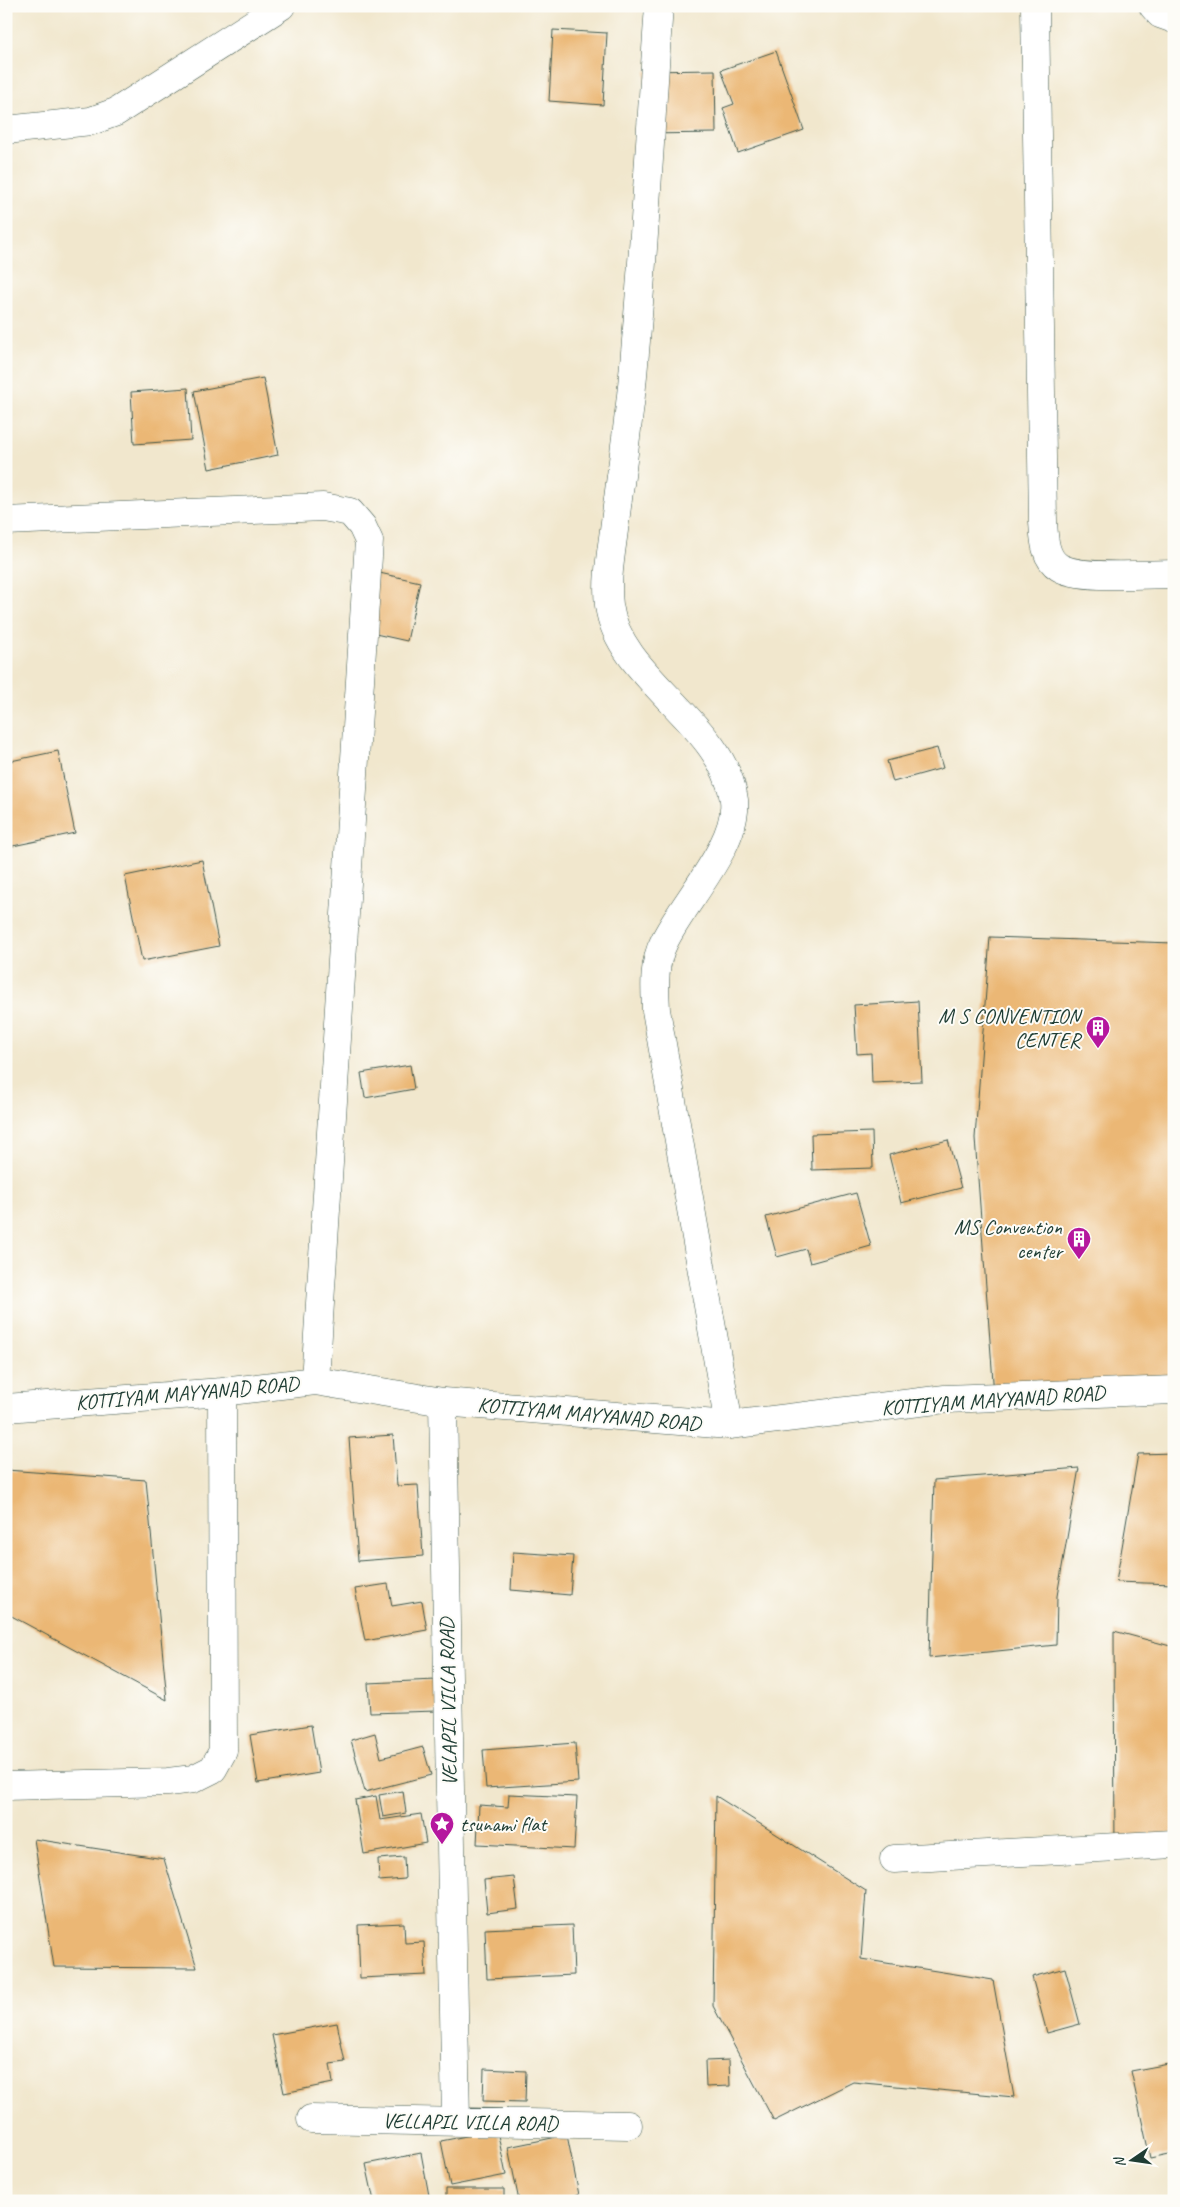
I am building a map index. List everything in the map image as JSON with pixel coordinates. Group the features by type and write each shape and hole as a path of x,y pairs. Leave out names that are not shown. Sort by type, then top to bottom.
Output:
{"street":[{"path":"6,130 76,123 116,112 281,6"},
{"path":"659,6 632,386 609,571 608,604 615,632 628,651 714,750 727,775 734,801 732,828 663,943 655,973 656,1010 729,1424"},
{"path":"1034,6 1042,511 1046,548 1057,566 1076,574 1174,574"},
{"path":"1153,6 1160,14 1174,18"},
{"path":"6,521 324,507 350,512 362,526 370,541 315,1381"},
{"name":"KOTTIYAM MAYYANAD ROAD","path":"6,1408 222,1392 315,1381 443,1402 729,1424 945,1399 1174,1390"},
{"path":"6,1786 168,1782 193,1779 213,1769 223,1751 222,1392"},
{"name":"VELAPIL VILLA ROAD","path":"443,1402 456,2122"},
{"path":"894,1859 1174,1844"},
{"name":"VELLAPIL VILLA ROAD","path":"311,2119 628,2125"}],"building":[{"path":"553,30 607,33 603,105 549,101"},
{"path":"776,51 804,130 738,153 723,108 734,104 721,70"},
{"path":"715,70 716,133 646,134 645,71"},
{"path":"263,378 278,455 209,469 194,391"},
{"path":"188,388 191,440 134,444 131,392"},
{"path":"366,570 420,582 407,641 353,629"},
{"path":"937,748 943,768 893,782 887,761"},
{"path":"58,751 75,833 8,847 6,762"},
{"path":"202,860 219,946 142,961 125,876"},
{"name":"MS Convention center","path":"990,937 1174,943 1174,1383 994,1395 975,1138"},
{"path":"918,1001 922,1081 872,1083 871,1053 857,1054 854,1005"},
{"path":"410,1065 414,1089 365,1098 361,1073"},
{"path":"872,1132 873,1168 812,1170 811,1134"},
{"path":"948,1140 961,1188 901,1203 889,1155"},
{"path":"856,1193 871,1246 810,1263 806,1249 777,1257 766,1217"},
{"path":"393,1435 397,1486 418,1485 423,1556 358,1561 349,1438"},
{"path":"1174,1453 1174,1584 1116,1582 1138,1454"},
{"path":"1079,1468 1057,1596 1056,1645 929,1658 934,1480"},
{"path":"6,1470 146,1480 167,1700 6,1613"},
{"path":"513,1552 573,1556 570,1595 511,1590"},
{"path":"388,1584 392,1606 422,1601 427,1630 365,1641 355,1589"},
{"path":"1114,1631 1174,1647 1174,1831 1115,1858"},
{"path":"436,1680 437,1711 370,1713 368,1683"},
{"path":"311,1725 319,1773 258,1783 250,1735"},
{"path":"375,1733 381,1758 423,1747 431,1775 365,1792 351,1740"},
{"path":"575,1743 578,1782 486,1788 483,1750"},
{"path":"403,1791 406,1813 383,1817 379,1795"},
{"path":"509,1794 577,1797 574,1849 477,1844 479,1805 508,1807"},
{"path":"376,1796 380,1820 421,1814 426,1843 364,1854 355,1800"},
{"path":"716,1796 866,1891 861,1959 993,1980 1014,2097 853,2082 774,2121 713,2006"},
{"path":"34,1839 164,1859 197,1968 54,1967"},
{"path":"404,1857 405,1879 379,1881 378,1859"},
{"path":"514,1877 518,1909 487,1913 484,1880"},
{"path":"404,1923 405,1943 424,1942 426,1975 360,1978 358,1925"},
{"path":"572,1925 574,1975 487,1979 485,1929"},
{"path":"1065,1968 1080,2024 1047,2033 1032,1977"},
{"path":"337,2023 345,2062 330,2064 333,2083 284,2093 272,2035"},
{"path":"729,2060 730,2086 706,2087 705,2061"},
{"path":"1174,2063 1174,2153 1150,2158 1131,2071"},
{"path":"484,2069 526,2071 525,2102 483,2101"},
{"path":"497,2130 506,2175 450,2186 441,2141"},
{"path":"567,2135 579,2195 550,2201 519,2201 508,2147"},
{"path":"421,2153 430,2201 374,2201 366,2164"},
{"path":"446,2189 504,2189 504,2201 446,2201"}],"place":[{"name":"M S CONVENTION CENTER","path":"1098,1049"},
{"name":"MS Convention center","path":"1079,1260"},
{"name":"tsunami flat","path":"442,1845"}]}
